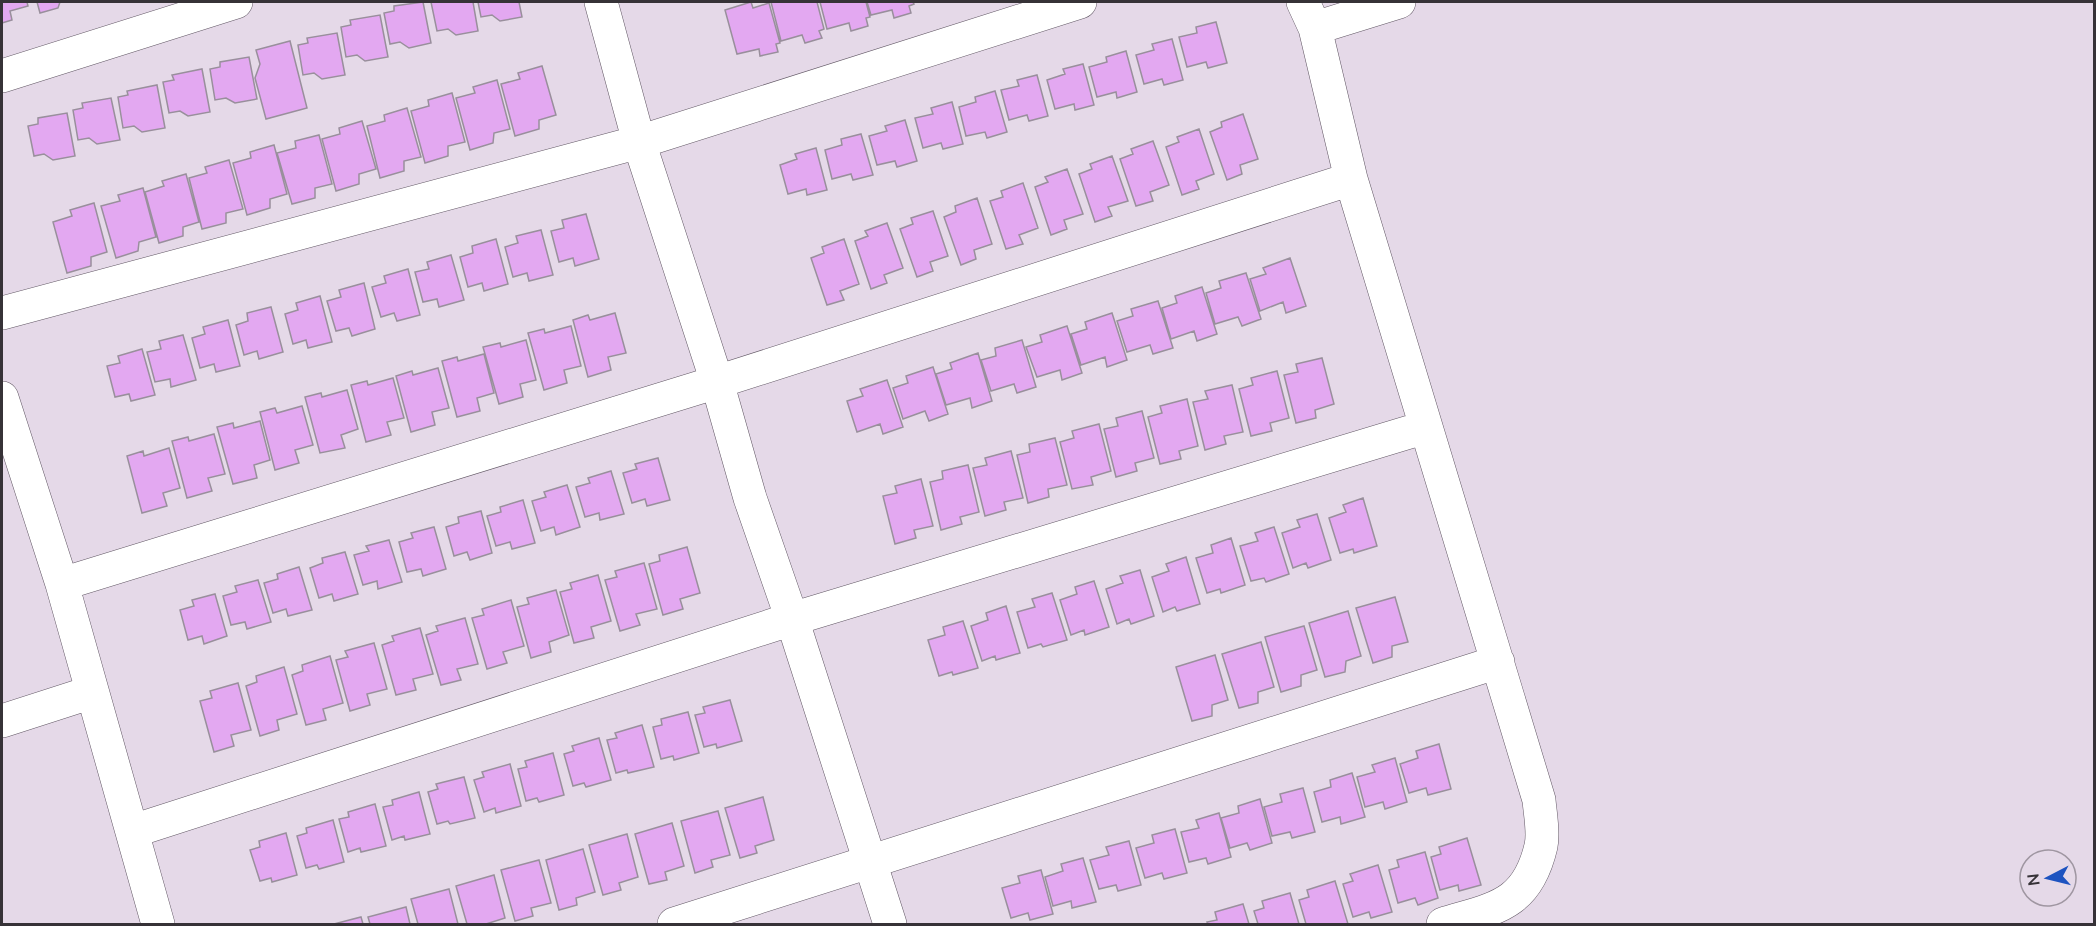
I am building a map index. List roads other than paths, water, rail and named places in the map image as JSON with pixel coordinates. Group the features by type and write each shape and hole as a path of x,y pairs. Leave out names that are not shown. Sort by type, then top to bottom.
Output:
{"street":[{"path":"2,76 236,2"},
{"path":"601,2 639,142 717,382 750,498 792,619 890,924"},
{"path":"2,313 639,142 1080,2"},
{"path":"1399,2 1309,15 1351,179 1539,800 1542,845 1523,889 1498,907 1443,924"},
{"path":"62,584 717,382 1351,179"},
{"path":"2,398 9,448 62,584 158,924"},
{"path":"133,831 792,619 1426,426"},
{"path":"674,924 1497,662"},
{"path":"2,721 92,693"}]}
